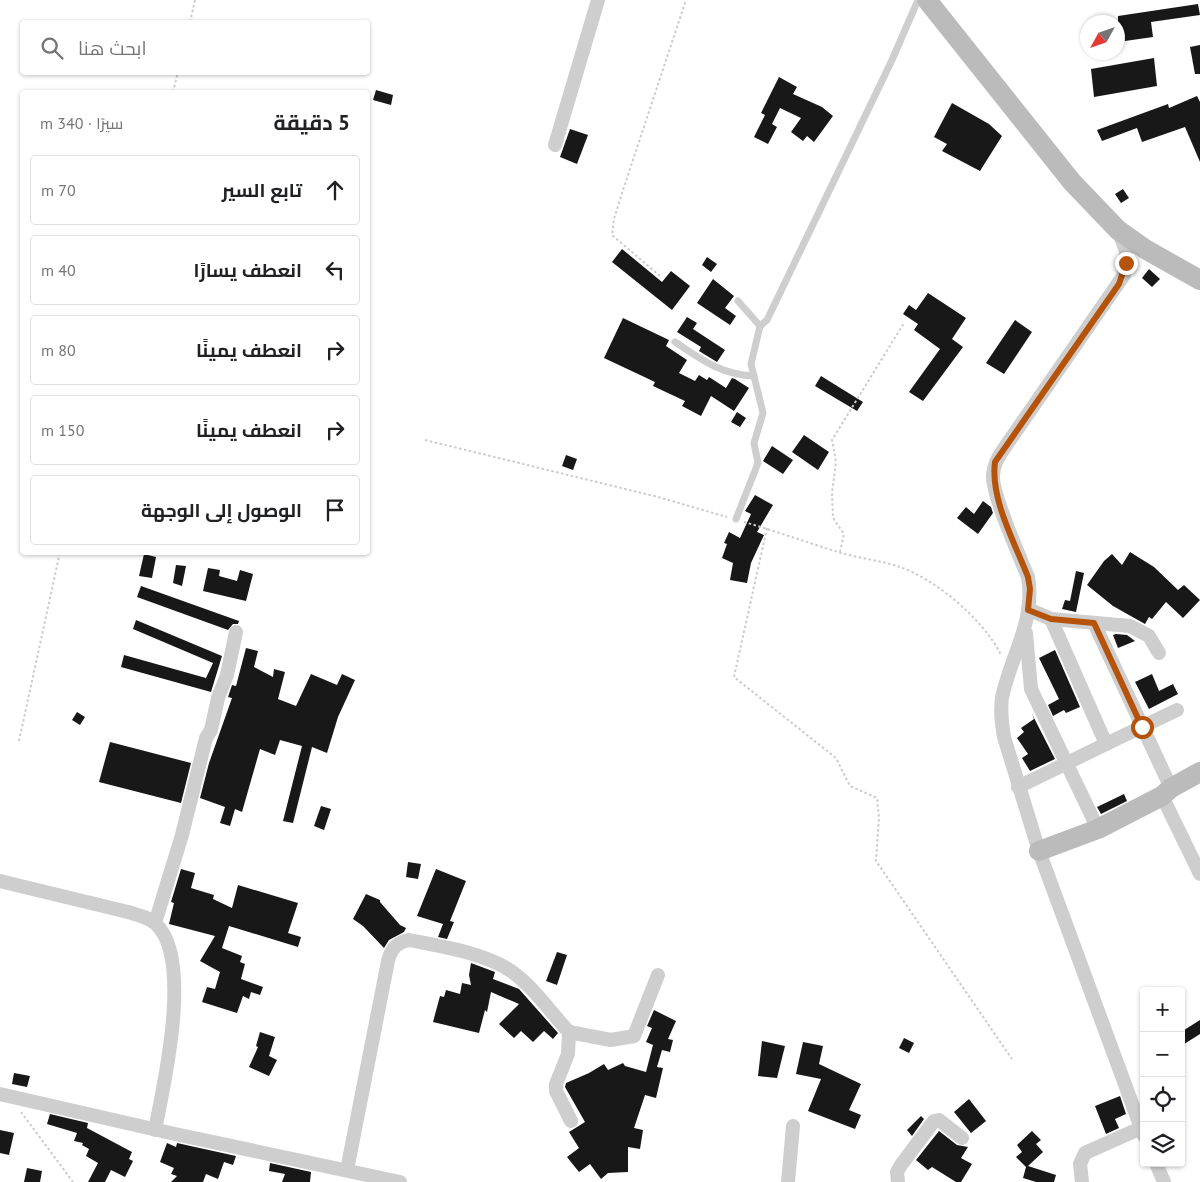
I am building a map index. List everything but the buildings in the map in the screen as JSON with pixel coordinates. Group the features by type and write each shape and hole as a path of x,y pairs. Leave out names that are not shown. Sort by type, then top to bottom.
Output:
{"main road":[{"path":"927,0 1072,182 1118,230 1145,249 1200,280"},
{"path":"1039,851 1098,829 1200,772"}],"street":[{"path":"555,145 598,0"},
{"path":"1118,230 1126,251 1126,263 1119,284 995,462 993,477 996,492 1028,577 1030,589 1025,627 1002,698 1001,719 1018,786 1039,851 1140,1127"},
{"path":"1028,610 1051,619 1130,626 1149,636 1159,653"},
{"path":"1051,619 1106,744"},
{"path":"1094,623 1142,727 1166,792 1200,874"},
{"path":"1025,627 1031,689 1068,762 1098,829"},
{"path":"155,923 182,835 206,738 211,730 218,698 227,675 236,632"},
{"path":"1018,786 1177,710"},
{"path":"0,881 128,912 155,923 168,944 173,965 174,990 170,1052 155,1130"},
{"path":"347,1170 388,961 398,944 409,940 461,951 510,970 537,996 569,1032 610,1040 634,1036 658,975"},
{"path":"569,1032 568,1054 556,1084 556,1091 571,1121"},
{"path":"5,1095 155,1130 400,1182"},
{"path":"898,1182 897,1172 901,1165 934,1121 938,1120 962,1138"},
{"path":"788,1182 793,1126"},
{"path":"1082,1182 1080,1164 1085,1153 1140,1133"},
{"path":"1158,1167 1164,1182"}],"lane":[{"path":"736,519 758,463 754,443 763,413 751,364 760,326 767,320 892,60 918,0"},
{"path":"738,301 760,326"},
{"path":"675,342 708,364 734,375 754,376"}],"path":[{"path":"190,20 195,0"},
{"path":"660,276 612,235 614,218 686,0"},
{"path":"174,90 177,75"},
{"path":"840,552 844,534 833,518 832,493 836,462 832,440 904,323"},
{"path":"766,528 734,677 836,758 850,786 877,798 879,818 876,861 1012,1059"},
{"path":"19,741 59,555"},
{"path":"5,1095 73,1182"}],"route":[{"path":"1126,263 1124,274 1119,284 995,462 993,477 996,492 1028,577 1030,599 1028,610 1051,619 1094,623 1142,727"}]}
